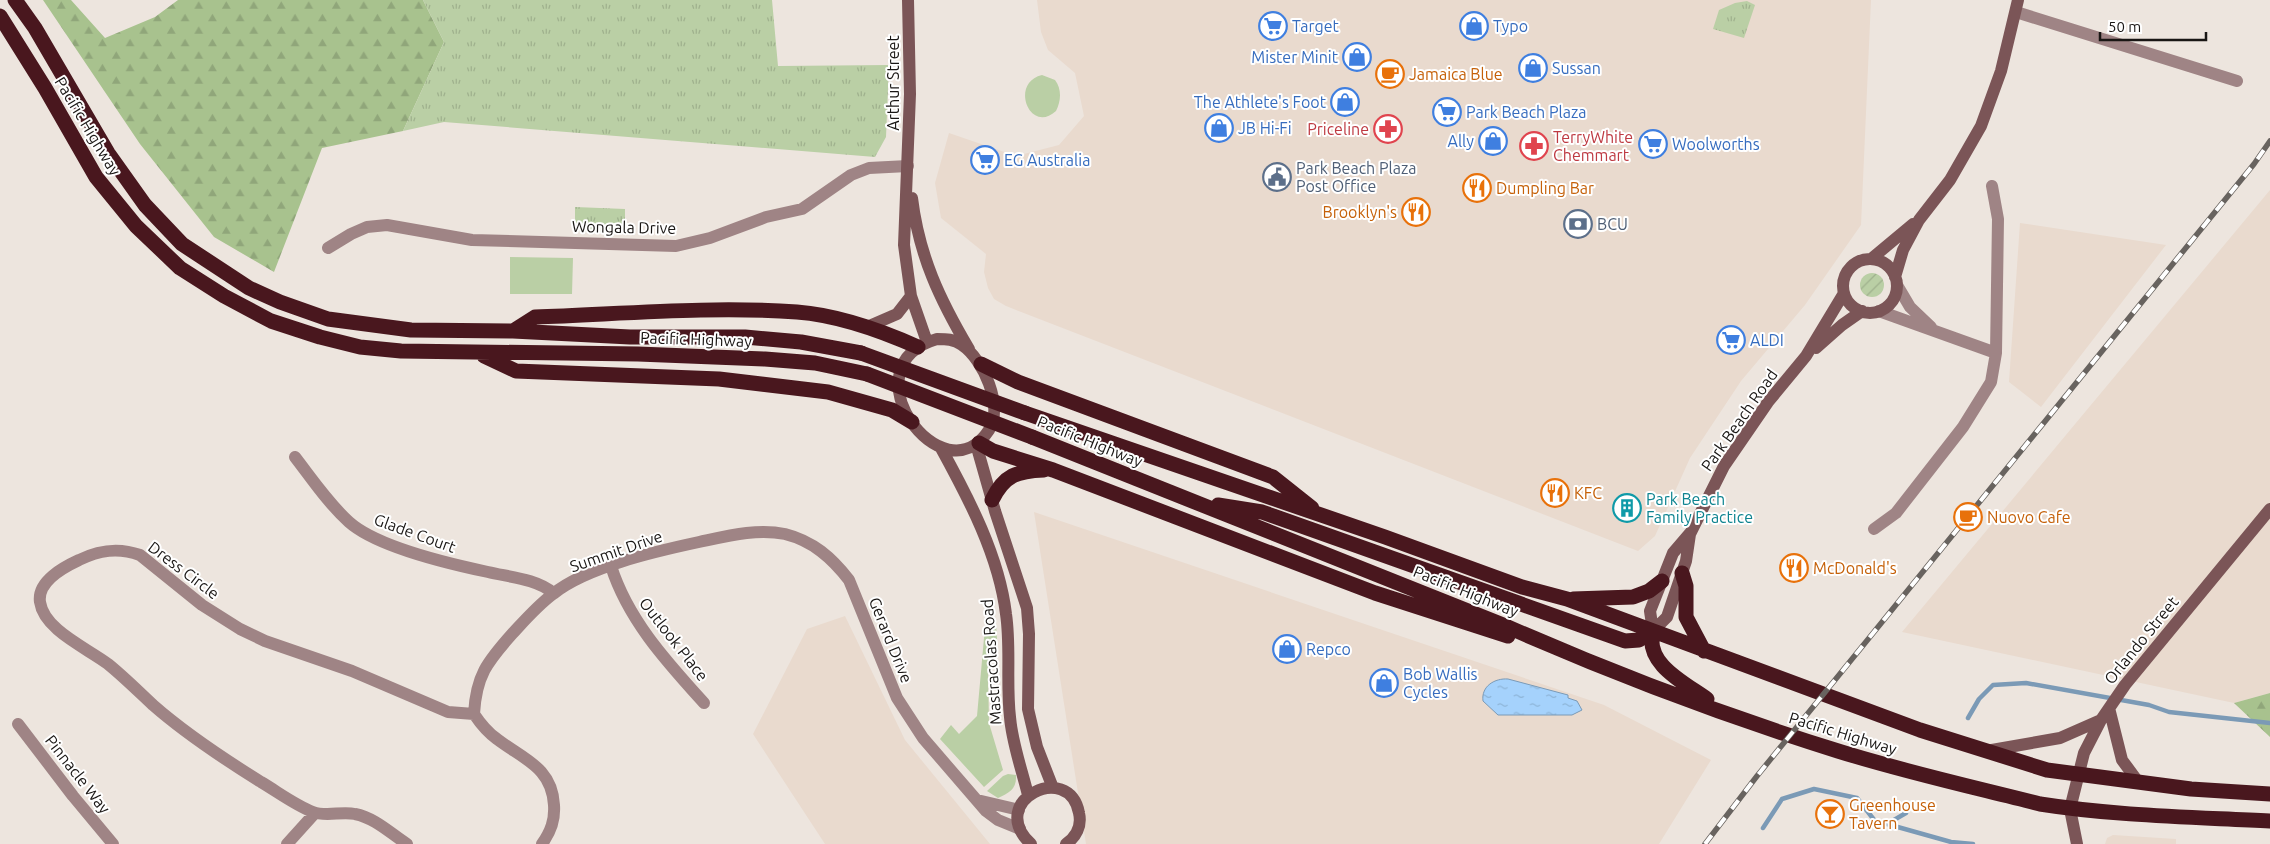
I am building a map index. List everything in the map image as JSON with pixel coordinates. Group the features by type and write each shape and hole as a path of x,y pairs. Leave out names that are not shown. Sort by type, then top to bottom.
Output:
{"highway":[{"name":"Pacific Highway","path":"15,0 34,28 108,153 145,205 182,244 249,288 272,299 328,319 411,330 745,337 800,342 861,353 1025,413 1522,586 1567,599 1704,651 1983,751 2046,770 2191,789 2270,794"},
{"name":"Pacific Highway","path":"0,16 45,88 96,177 136,226 180,268 224,296 271,321 320,337 360,347 401,351 638,354 765,359 815,363 867,374 1032,437 1489,619 1570,654 1724,712 1840,752 2040,804 2070,809 2270,821"},
{"path":"514,331 535,317 704,311 799,312 867,327 922,344"},
{"path":"478,353 516,371 719,379 828,392 892,410 912,422"},
{"path":"977,360 1018,382 1273,477 1321,516"},
{"path":"977,443 993,451 1053,470 1374,593 1471,625 1570,654"},
{"path":"992,500 999,486 1011,476 1025,471 1053,470"},
{"path":"1190,500 1262,512 1624,642 1638,640 1652,631"},
{"path":"1682,573 1686,586 1686,617 1704,651"},
{"path":"1567,599 1633,597 1649,591 1662,582"},
{"path":"1652,631 1651,647 1659,662 1724,712"}],"street":[{"name":"Arthur Street","path":"908,0 910,32 908,166 904,245 911,296 922,344"},
{"path":"1879,311 1892,301 1903,250 1919,220 1950,180 1981,126 2001,71 2017,6 2237,81"},
{"name":"Arthur Street","path":"908,166 914,218 924,258 945,307 977,360"},
{"name":"Wongala Drive","path":"328,248 367,227 387,225 472,240 676,246 710,238 766,218 802,209 851,175 869,168 908,166"},
{"path":"1874,529 1896,513 1963,427 1991,382 1996,353 1998,219 1992,186"},
{"path":"1919,220 1871,259 1855,263 1849,269 1843,284 1844,293 1854,307 1862,311 1879,311 1996,353"},
{"path":"1871,259 1886,264 1910,308 1936,332"},
{"name":"Park Beach Road","path":"1652,631 1650,611 1674,553 1691,532 1724,466 1768,402 1806,356 1844,293"},
{"path":"867,327 897,314 911,296"},
{"name":"Park Beach Road","path":"1806,356 1842,325 1862,311"},
{"path":"937,339 950,339 962,345 977,360 991,388 993,412 990,428 977,443 965,450 954,451 941,448 923,436 912,422 898,392 898,379 902,365 922,344 937,339"},
{"name":"Mastracolas Road","path":"977,443 992,500 1027,608 1029,634 1028,709 1037,747 1053,788"},
{"name":"Mastracolas Road","path":"941,448 966,495 1001,588 1006,614 1010,719 1028,795"},
{"name":"Glade Court","path":"295,457 349,523 364,533 408,551 459,566 538,584 553,593"},
{"name":"Orlando Street","path":"2070,809 2086,748 2109,708 2125,685 2270,509"},
{"name":"Park Beach Road","path":"1652,631 1667,617 1682,573 1691,532"},
{"name":"Summit Drive","path":"474,714 478,682 495,653 553,593 574,581 611,566 685,545 750,533"},
{"name":"Gerard Drive","path":"750,533 786,534 804,541 826,554 837,564 849,580 856,595 897,698 923,738 977,800 998,820 1020,829"},
{"name":"Dress Circle","path":"407,844 383,826 355,814 315,813 280,794 200,742 105,662 55,628 42,611 39,600 52,576 61,569 96,552 126,550 140,555 218,616 257,637 352,671 448,712 474,714"},
{"name":"Outlook Place","path":"611,566 625,602 640,626 665,660 704,703"},
{"path":"2109,708 2122,760 2139,783"},
{"path":"474,714 484,728 496,739 533,762 547,778 553,793 555,814 551,832 542,844"},
{"path":"1983,751 2060,738 2101,720"},
{"name":"Pinnacle Way","path":"18,724 73,796 113,844"},
{"path":"1031,844 1020,829 1019,810 1028,795 1036,790 1053,788 1062,790 1076,803 1080,821 1072,841"},
{"path":"977,800 1019,810"},
{"path":"2070,809 2077,844"},
{"path":"287,844 315,813"}],"shaded area":[{"path":"1037,0 1871,0 1861,225 1805,305 1741,381 1690,458 1655,536 1638,551 1006,306 994,299 988,288 984,272 986,254 941,218 935,183 949,133 1016,156 1059,145 1084,116 1075,73 1048,50 1041,32"},
{"path":"2270,190 2270,693 2234,703 1902,632"},
{"path":"2020,223 2166,245 2041,407 2009,382"},
{"path":"1034,512 1604,705 1711,760 1659,844 1086,844"},
{"path":"845,616 905,740 990,844 825,844 753,734 807,629"},
{"path":"2113,835 2176,839 2176,844 2105,844 2107,838"}],"green space":[{"path":"43,0 71,0 105,38 155,17 178,0 423,0 444,42 403,131 322,148 274,272 214,237 140,144"},
{"path":"423,0 772,0 778,66 889,65 886,137 875,157 444,122 403,131 444,42"},
{"path":"1747,1 1755,5 1744,38 1713,29 1719,10 1735,3"},
{"path":"1042,75 1055,80 1060,91 1060,99 1056,111 1047,117 1038,117 1031,112 1025,96 1027,87 1032,80"},
{"path":"575,207 625,209 625,233 575,231"},
{"path":"510,257 573,258 572,294 510,294"},
{"path":"1872,273 1877,274 1883,280 1883,290 1877,296 1872,297 1867,296 1861,290 1860,285 1861,280 1867,274"},
{"path":"996,624 997,639 994,657 988,671 989,723 1003,770 984,787 940,739 951,725 959,734 977,716 985,627"},
{"path":"2270,693 2270,737 2234,703"},
{"path":"1008,774 1016,775 1014,787 1009,792 998,798 987,791 1003,776"}],"water":[{"path":"1508,679 1568,695 1568,698 1577,701 1582,710 1572,715 1498,715 1483,701 1484,691 1490,684 1498,680"}],"waterway":[{"path":"1968,718 1979,699 1993,685 2026,683 2149,705 2169,712 2270,723"},
{"path":"1763,828 1782,799 1814,789 1857,798 1875,821 1887,824 1906,813"},
{"path":"1887,824 1951,842 1973,844"}],"railway":[{"path":"1705,844 1757,776 2254,164 2270,141"}],"place":[{"name":"Target","path":"1273,26"},
{"name":"Typo","path":"1474,26"},
{"name":"Mister Minit","path":"1357,57"},
{"name":"Sussan","path":"1533,68"},
{"name":"Jamaica Blue","path":"1390,74"},
{"name":"The Athlete's Foot","path":"1345,102"},
{"name":"Park Beach Plaza","path":"1447,112"},
{"name":"JB Hi-Fi","path":"1219,128"},
{"name":"Priceline","path":"1388,129"},
{"name":"Ally","path":"1493,141"},
{"name":"Woolworths","path":"1653,144"},
{"name":"TerryWhite Chemmart","path":"1534,146"},
{"name":"EG Australia","path":"985,160"},
{"name":"Park Beach Plaza Post Office","path":"1277,177"},
{"name":"Dumpling Bar","path":"1477,188"},
{"name":"Brooklyn's","path":"1416,212"},
{"name":"BCU","path":"1578,224"},
{"name":"ALDI","path":"1731,340"},
{"name":"KFC","path":"1555,493"},
{"name":"Park Beach Family Practice","path":"1627,508"},
{"name":"Nuovo Cafe","path":"1968,517"},
{"name":"McDonald's","path":"1794,568"},
{"name":"Repco","path":"1287,649"},
{"name":"Bob Wallis Cycles","path":"1384,683"},
{"name":"Greenhouse Tavern","path":"1830,814"}]}
